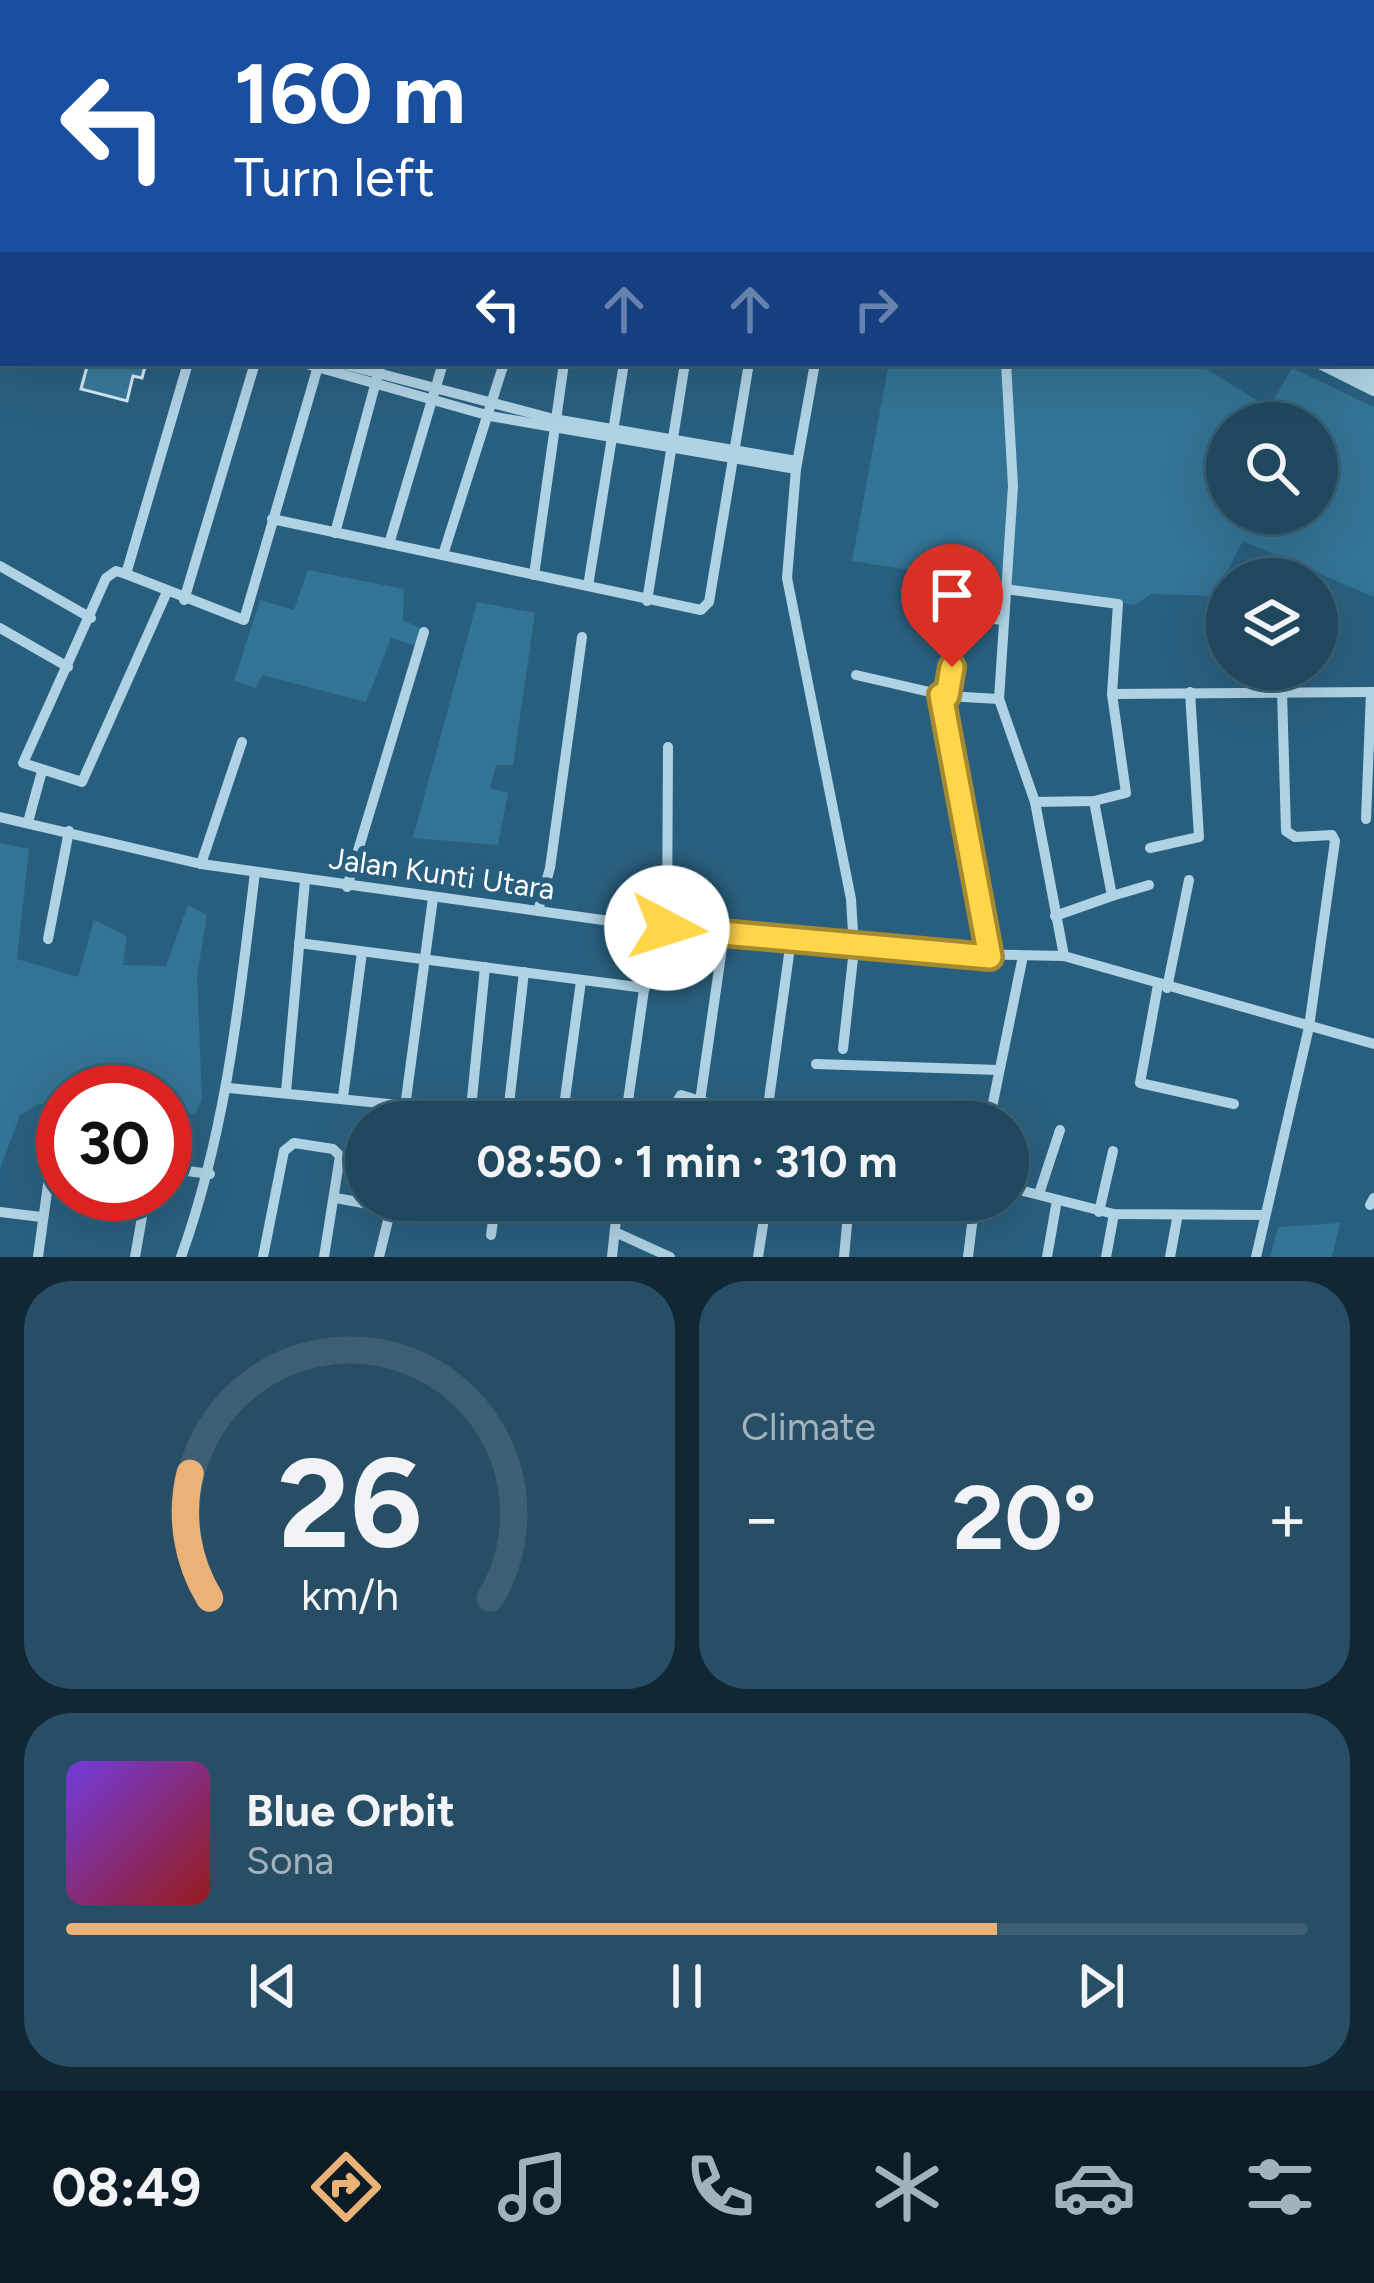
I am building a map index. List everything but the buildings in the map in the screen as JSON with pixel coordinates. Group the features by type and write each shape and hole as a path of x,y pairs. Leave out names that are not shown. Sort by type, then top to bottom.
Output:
{"street":[{"path":"126,574 187,366"},
{"path":"184,600 254,366"},
{"path":"166,594 86,778 76,784 22,759 108,575 126,574 166,594 244,620 318,366"},
{"path":"326,366 378,373 433,395 554,424 797,465"},
{"path":"389,544 442,366"},
{"path":"443,554 503,366"},
{"path":"534,575 564,366"},
{"path":"588,586 624,366"},
{"path":"647,601 685,366"},
{"path":"272,519 701,610 707,605 748,366"},
{"path":"814,366 797,465 787,578 835,796 854,949 843,1048"},
{"path":"1006,366 1012,486 999,699 1035,802 1064,956"},
{"path":"1328,366 1374,388"},
{"path":"335,533 378,373"},
{"path":"0,566 91,618"},
{"path":"1006,589 1118,604 1112,694 1126,788 1123,795 1094,800 1035,802"},
{"path":"931,610 1002,620"},
{"path":"960,615 944,696 990,957"},
{"path":"0,628 68,667"},
{"path":"347,886 424,632"},
{"path":"538,911 550,868 582,637"},
{"path":"856,674 944,696 999,699"},
{"path":"1150,848 1198,837 1190,692"},
{"path":"1256,1257 1309,1028 1335,841 1329,835 1295,837 1286,831 1282,692"},
{"path":"1112,694 1372,692 1366,819"},
{"path":"201,864 242,742"},
{"path":"629,1101 645,988 660,928 668,747"},
{"path":"28,822 42,772"},
{"path":"1094,800 1112,896"},
{"name":"Jalan Kunti Utara","path":"0,817 201,864 660,928 854,949 1064,956 1374,1044"},
{"path":"48,939 69,831"},
{"path":"181,1257 210,1174 230,1088 255,872"},
{"path":"286,1092 305,880"},
{"path":"1189,880 1141,1083 1234,1104"},
{"path":"1055,916 1149,885"},
{"path":"405,1101 434,898"},
{"path":"676,1101 679,1096 700,1101 724,934"},
{"path":"770,1101 791,940"},
{"path":"299,943 645,988"},
{"path":"343,1097 362,952"},
{"path":"993,1101 1023,956"},
{"path":"472,1101 485,967"},
{"path":"510,1101 524,972"},
{"path":"568,1101 581,981"},
{"path":"816,1064 1000,1070"},
{"path":"230,1088 393,1101"},
{"path":"1039,1194 1060,1130"},
{"path":"263,1257 287,1146 337,1151 337,1198 324,1257"},
{"path":"1099,1212 1113,1151"},
{"path":"192,1172 210,1174"},
{"path":"1029,1192 1114,1214 1177,1219 1265,1215"},
{"path":"337,1198 345,1199"},
{"path":"1047,1257 1057,1200"},
{"path":"0,1212 36,1216"},
{"path":"1106,1257 1114,1214"},
{"path":"1170,1257 1177,1219"},
{"path":"38,1257 41,1221"},
{"path":"135,1257 141,1221"},
{"path":"380,1257 388,1221"},
{"path":"491,1235 493,1221"},
{"path":"612,1257 615,1221"},
{"path":"758,1257 764,1221"},
{"path":"844,1257 847,1221"},
{"path":"968,1257 972,1221"},
{"path":"614,1232 670,1257"}],"shaded area":[{"path":"888,366 1202,366 1259,402 1206,402 1206,534 1338,534 1338,402 1272,402 1292,368 1374,407 1374,597 1338,582 1338,558 1283,558 1243,541 1234,558 1206,558 1206,596 1151,594 1135,605 852,561"},
{"path":"308,570 404,589 403,620 420,628 416,646 391,638 366,702 262,675 256,688 234,681 260,600 294,610"},
{"path":"477,602 535,613 513,765 496,765 490,788 508,793 498,845 413,838"},
{"path":"0,843 29,849 17,959 78,977 94,920 127,936 123,965 166,966 188,905 207,915 197,975 202,1100 195,1114 192,1065 36,1065 36,1106 20,1115 0,1169"},
{"path":"1340,1223 1332,1257 1270,1257 1278,1227"}],"route":[{"path":"667,928 854,949 990,957 972,841 941,695 947,696 952,667"}]}
